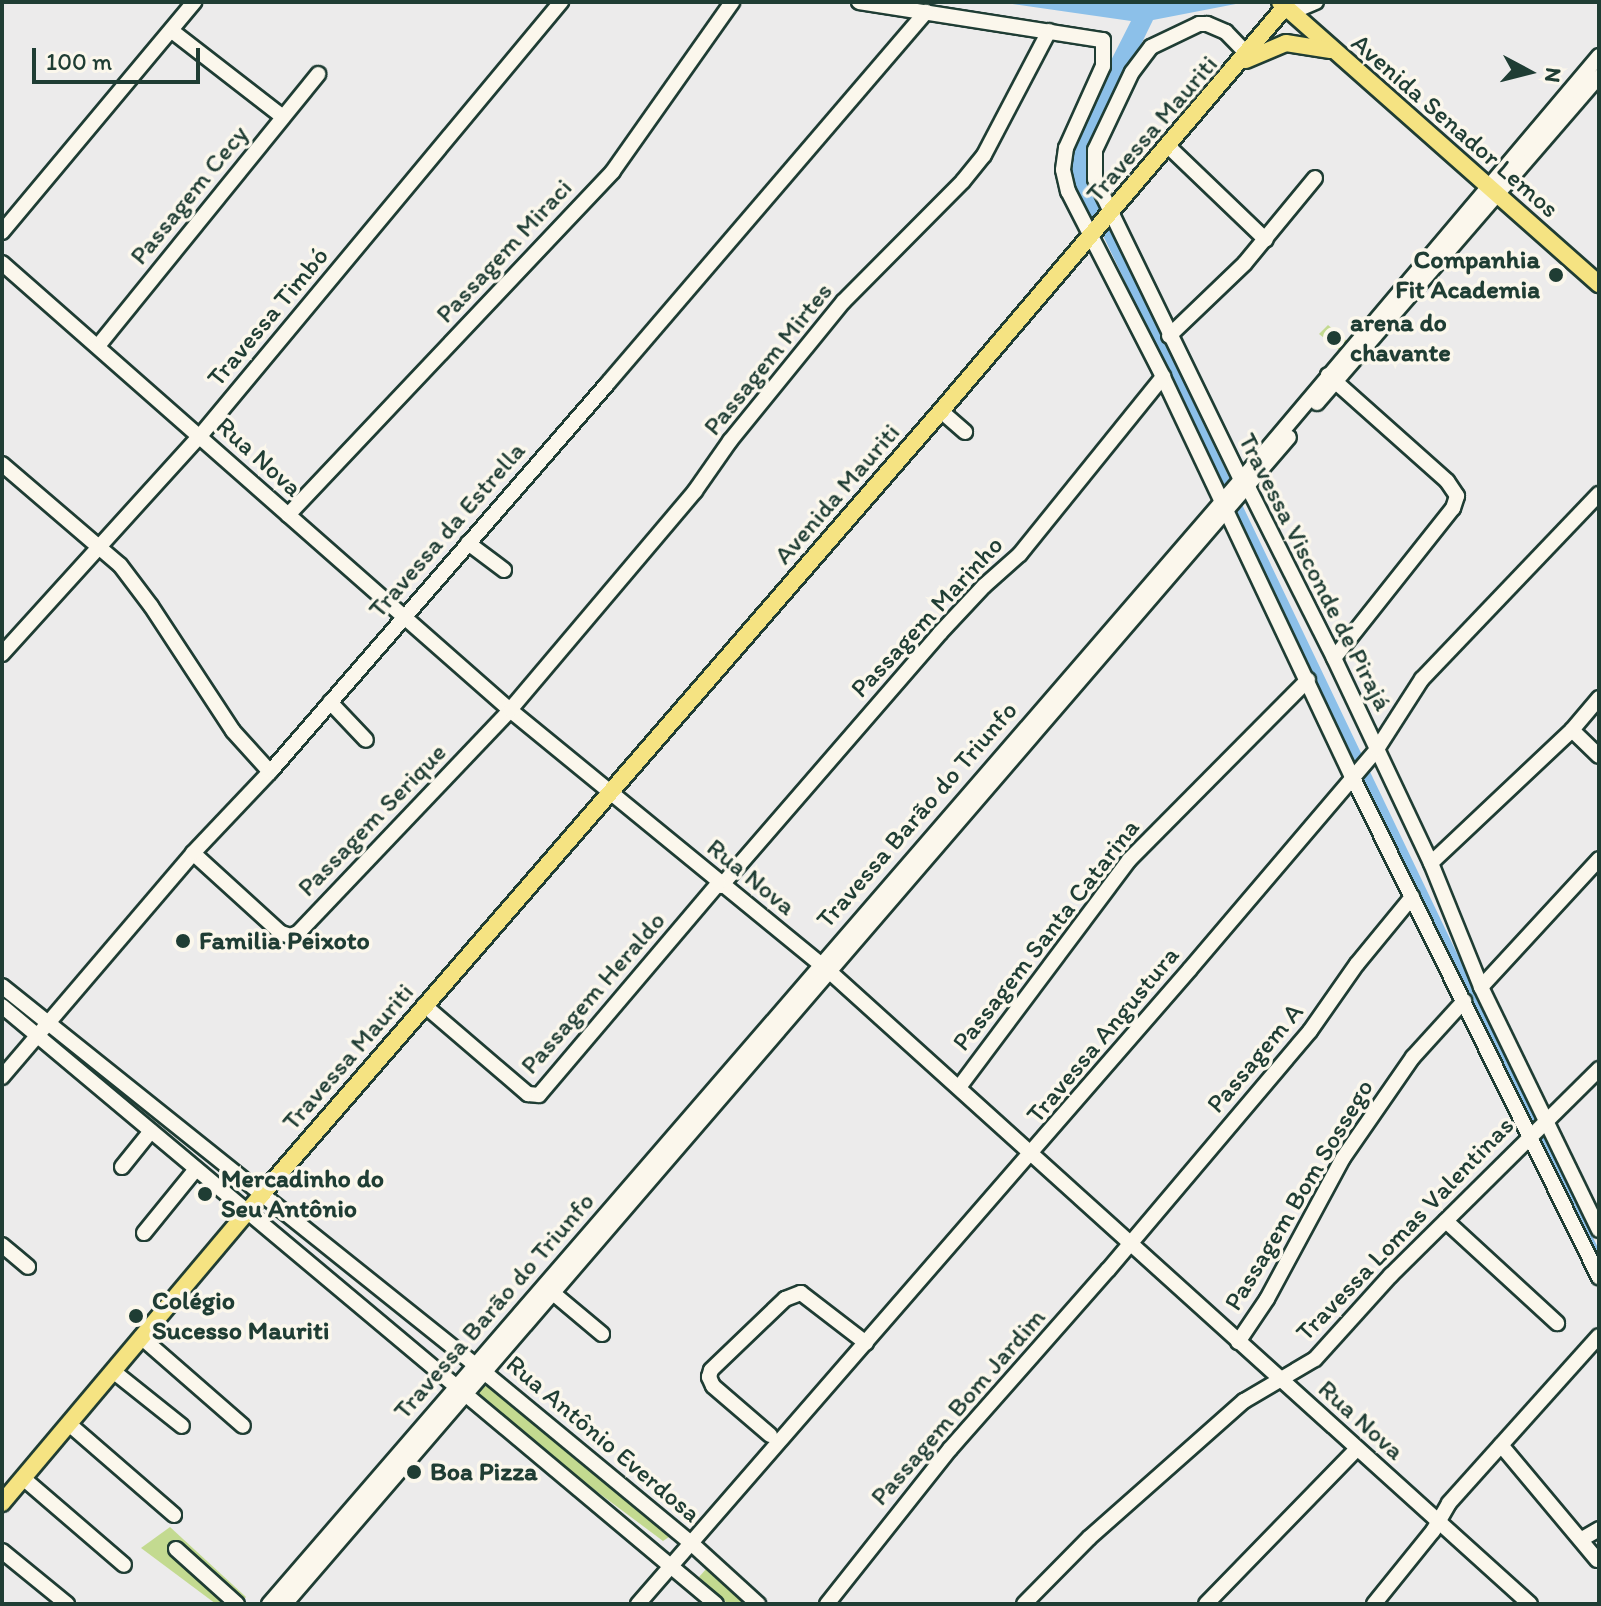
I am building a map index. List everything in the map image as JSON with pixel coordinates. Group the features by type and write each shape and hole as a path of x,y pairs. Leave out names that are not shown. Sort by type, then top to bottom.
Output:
{"main road":[{"name":"Avenida Senador Lemos","path":"1286,7 1490,191 1599,284"},
{"name":"Travessa Mauriti","path":"1103,223 1246,58 1286,7"},
{"name":"Travessa Mauriti","path":"1246,58 1286,43 1333,51"},
{"name":"Avenida Mauriti","path":"612,793 1103,223"},
{"name":"Travessa Mauriti","path":"2,1503 424,1005 612,793"}],"street":[{"path":"2,232 194,2"},
{"name":"Travessa Timbó","path":"2,654 98,544 200,436 561,2"},
{"name":"Passagem Miraci","path":"288,515 613,171 732,2"},
{"path":"859,2 1049,31"},
{"path":"1286,7 1316,2"},
{"name":"Travessa da Estrella","path":"2,1077 193,853 270,772 926,12"},
{"name":"Travessa Visconde de Pirajá","path":"1246,58 1218,26 1199,24 1162,40 1143,55 1093,159 1103,223 1163,377 1412,897 1464,1001 1598,1227"},
{"path":"172,31 283,117"},
{"name":"Travessa Visconde de Pirajá","path":"1049,31 1097,37 1106,47 1103,66 1066,148 1063,170 1068,191 1103,223 1169,336 1241,486 1334,658 1373,753 1431,863 1599,1277"},
{"name":"Passagem Mirtes","path":"510,710 695,491 730,441 843,302 984,155 1049,31"},
{"name":"Travessa Barão do Triunfo","path":"269,1604 346,1524 1241,486 1568,102 1599,56"},
{"name":"Passagem Cecy","path":"98,346 318,74"},
{"name":"Travessa Barão do Triunfo","path":"1568,102 1599,76"},
{"path":"1169,147 1266,240"},
{"path":"1169,336 1266,240 1315,178"},
{"name":"Rua Nova","path":"2,263 510,710 720,885 826,968 1530,1604"},
{"name":"Passagem Marinho","path":"720,885 931,643 984,586 1020,554 1163,377"},
{"path":"1332,379 1447,481 1457,496 1453,508 1334,658"},
{"path":"941,411 965,432"},
{"path":"2,464 98,544 151,606 225,719 270,772"},
{"name":"Travessa Angustura","path":"638,1604 1034,1153 1373,753 1422,679 1599,494"},
{"path":"468,543 504,570"},
{"name":"Passagem Santa Catarina","path":"960,1086 1129,860 1308,680"},
{"path":"1431,863 1572,730 1599,698"},
{"path":"330,702 366,740"},
{"name":"Passagem Serique","path":"193,853 281,933 294,936 510,710"},
{"path":"1572,730 1599,756"},
{"path":"1481,987 1599,859"},
{"name":"Passagem Heraldo","path":"424,1005 528,1094 539,1095 720,885"},
{"name":"Passagem A","path":"1130,1245 1310,1031 1357,964 1412,897"},
{"name":"Rua Antônio Everdosa","path":"2,986 480,1368 691,1543 758,1604"},
{"name":"Passagem Bom Sossego","path":"1238,1342 1267,1299 1343,1158 1413,1057 1464,1001"},
{"name":"Rua Antônio Everdosa","path":"2,1006 716,1604"},
{"name":"Travessa Lomas Valentinas","path":"1024,1604 1089,1538 1256,1391 1315,1359 1537,1128 1599,1069"},
{"path":"122,1167 151,1131"},
{"path":"144,1233 196,1169"},
{"path":"217,1188 230,1184 232,1171"},
{"name":"Travessa Barão do Triunfo","path":"480,1368 553,1293 642,1181"},
{"path":"1446,1221 1557,1323"},
{"path":"2,1245 28,1267"},
{"name":"Passagem Bom Jardim","path":"827,1604 950,1449 1130,1245"},
{"path":"553,1293 602,1334"},
{"path":"770,1435 713,1386 709,1377 711,1370 785,1299 801,1293 866,1343"},
{"path":"1374,1604 1440,1520 1449,1503 1599,1336"},
{"path":"141,1337 243,1426"},
{"path":"113,1371 182,1426"},
{"path":"69,1424 174,1515"},
{"path":"1501,1445 1597,1560"},
{"path":"1206,1604 1265,1547 1356,1450"},
{"path":"23,1478 124,1565"},
{"name":"Travessa Barão do Triunfo","path":"285,1604 346,1524"},
{"path":"1582,1539 1599,1529"},
{"path":"176,1549 237,1604"},
{"path":"2,1551 67,1604"}],"green space":[{"name":"arena do chavante","path":"1328,325 1348,342 1341,351 1319,334"},
{"path":"489,1376 669,1537 663,1541 473,1399"},
{"path":"170,1527 246,1597 240,1604 216,1604 141,1548"},
{"path":"707,1568 749,1604 728,1604 699,1577"}],"water":[{"path":"998,2 1246,2 1153,20 1087,155 1090,187 1599,1250 1599,1274 1099,227 1082,206 1071,180 1069,156 1099,84 1131,21"}],"place":[{"name":"Companhia Fit Academia","path":"1556,275"},
{"name":"arena do chavante","path":"1334,338"},
{"name":"Familia Peixoto","path":"183,941"},
{"name":"Mercadinho do Seu Antônio","path":"205,1194"},
{"name":"Colégio Sucesso Mauriti","path":"136,1316"},
{"name":"Boa Pizza","path":"414,1472"}]}
